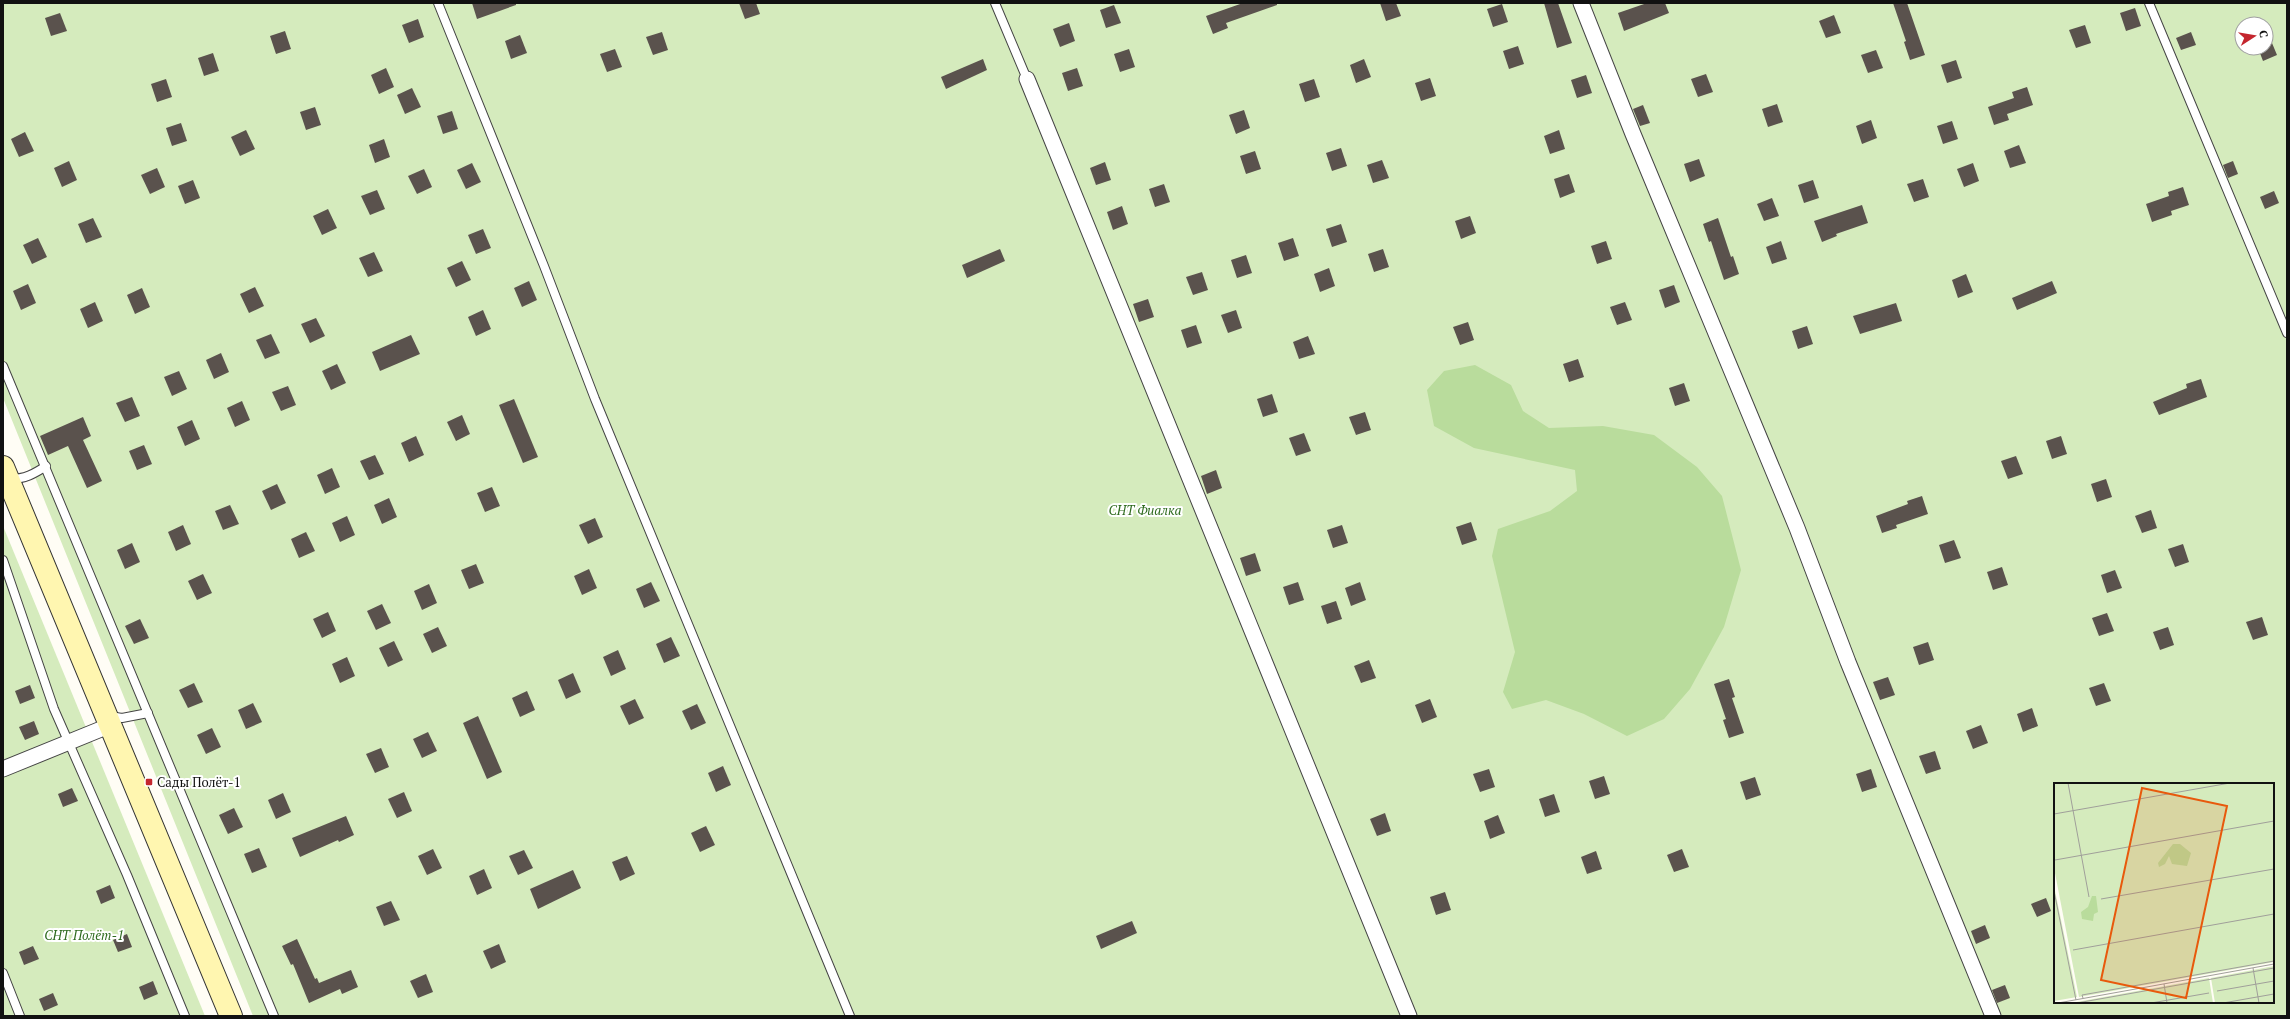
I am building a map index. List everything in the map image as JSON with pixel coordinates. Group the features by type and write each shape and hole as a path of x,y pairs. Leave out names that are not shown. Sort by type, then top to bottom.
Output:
{"street":[{"path":"1581,3 1633,134 1797,528 1848,662 1993,1016"},
{"path":"1027,79 1409,1016"},
{"path":"5,473 231,1016"},
{"path":"3,769 70,743 109,721"}],"lane":[{"path":"438,3 595,399 850,1016"},
{"path":"995,3 1027,79"},
{"path":"2149,3 2287,333"},
{"path":"3,366 46,466 102,605 274,1016"},
{"path":"5,473 21,479 32,476 46,466"},
{"path":"3,560 54,709 127,875 185,1016"},
{"path":"109,721 148,713"},
{"path":"3,973 20,1016"}],"green space":[{"name":"СНТ Фиалка","path":"3,3 2287,3 2287,1016 253,1016 3,398"},
{"path":"1475,365 1511,385 1523,411 1549,428 1603,426 1654,435 1697,467 1722,496 1741,570 1724,627 1690,689 1664,719 1627,736 1584,714 1546,700 1512,709 1503,692 1515,652 1492,556 1498,529 1550,511 1577,491 1575,470 1474,448 1434,426 1427,390 1444,371"},
{"name":"СНТ Полёт-1","path":"3,526 205,1016 3,1016"}],"building":[{"path":"472,3 516,3 516,5 477,19"},
{"path":"739,3 756,3 760,14 745,19"},
{"path":"1243,3 1277,3 1277,5 1226,23 1228,28 1213,34 1206,16"},
{"path":"1380,3 1396,3 1401,16 1386,21"},
{"path":"1544,3 1558,3 1572,43 1557,48"},
{"path":"1647,3 1665,3 1669,13 1624,31 1618,13"},
{"path":"1893,3 1907,3 1925,55 1910,60 1904,42 1906,41"},
{"path":"1502,4 1508,22 1493,27 1487,9"},
{"path":"1114,5 1121,23 1106,28 1100,10"},
{"path":"2135,8 2141,26 2126,31 2120,13"},
{"path":"60,13 67,31 51,36 45,18"},
{"path":"1834,15 1841,33 1826,38 1819,21"},
{"path":"418,19 424,37 409,43 402,25"},
{"path":"1069,23 1075,41 1060,47 1053,29"},
{"path":"2085,25 2091,43 2076,48 2069,30"},
{"path":"285,31 291,49 276,54 270,36"},
{"path":"662,32 668,50 653,55 646,37"},
{"path":"2191,32 2196,45 2181,50 2176,38"},
{"path":"520,35 527,53 511,59 505,41"},
{"path":"1518,46 1524,64 1509,69 1503,51"},
{"path":"2274,48 2277,55 2263,61 2261,56 2274,56"},
{"path":"615,49 622,67 607,72 600,54"},
{"path":"1129,49 1135,67 1120,72 1114,54"},
{"path":"1876,50 1883,68 1868,73 1861,55"},
{"path":"213,53 219,71 204,76 198,58"},
{"path":"983,59 987,70 946,89 941,77"},
{"path":"1364,59 1371,77 1356,83 1350,65"},
{"path":"1956,60 1962,78 1947,83 1941,65"},
{"path":"386,68 394,87 379,94 371,75"},
{"path":"1077,68 1083,86 1068,91 1062,73"},
{"path":"1706,74 1713,92 1698,97 1691,79"},
{"path":"1586,75 1592,93 1577,98 1571,80"},
{"path":"1430,78 1436,96 1421,101 1415,83"},
{"path":"166,79 172,97 157,102 151,84"},
{"path":"1314,79 1320,97 1305,102 1299,84"},
{"path":"2027,87 2033,105 2007,114 2009,120 1994,125 1988,107 2014,98 2012,92"},
{"path":"412,88 421,107 405,114 397,95"},
{"path":"1777,104 1783,122 1768,127 1762,109"},
{"path":"1643,105 1650,123 1640,126 1633,109"},
{"path":"315,107 321,125 306,130 300,112"},
{"path":"1244,110 1250,128 1236,134 1229,115"},
{"path":"452,111 458,129 443,134 437,116"},
{"path":"1871,120 1877,138 1862,144 1856,126"},
{"path":"1952,121 1958,139 1943,144 1937,126"},
{"path":"181,123 187,141 172,146 166,128"},
{"path":"246,130 255,149 240,156 231,137"},
{"path":"1559,130 1565,149 1550,154 1544,136"},
{"path":"25,132 34,151 19,157 11,139"},
{"path":"384,139 390,157 375,163 369,145"},
{"path":"2019,145 2026,163 2010,168 2004,151"},
{"path":"1341,148 1347,166 1332,171 1326,153"},
{"path":"1255,151 1261,169 1246,174 1240,156"},
{"path":"1699,159 1705,176 1690,182 1684,164"},
{"path":"1382,160 1389,178 1373,183 1367,165"},
{"path":"69,161 77,180 62,187 54,168"},
{"path":"2233,161 2238,174 2228,178 2223,165"},
{"path":"1105,162 1111,180 1096,185 1090,168"},
{"path":"472,163 481,182 466,189 457,170"},
{"path":"1973,163 1979,181 1964,187 1957,169"},
{"path":"157,168 165,187 150,194 141,175"},
{"path":"424,169 432,187 417,194 408,176"},
{"path":"1569,174 1575,192 1560,198 1554,179"},
{"path":"1923,179 1929,197 1914,202 1907,184"},
{"path":"193,180 200,198 185,204 178,186"},
{"path":"1813,180 1819,198 1804,203 1798,185"},
{"path":"1164,184 1170,202 1155,207 1149,189"},
{"path":"2183,187 2189,205 2171,211 2172,215 2152,222 2146,204 2169,196 2168,192"},
{"path":"377,190 385,209 370,215 361,196"},
{"path":"2274,191 2279,203 2265,209 2260,197"},
{"path":"1772,198 1779,216 1764,221 1757,204"},
{"path":"1862,205 1868,223 1836,234 1837,236 1822,242 1814,221"},
{"path":"1122,206 1128,224 1113,230 1107,212"},
{"path":"328,209 337,228 322,235 313,216"},
{"path":"1470,216 1476,233 1461,239 1455,221"},
{"path":"93,218 102,237 86,243 78,224"},
{"path":"1718,218 1731,257 1733,256 1739,274 1724,280 1711,241 1709,242 1703,224"},
{"path":"1341,224 1347,242 1332,247 1326,229"},
{"path":"483,229 491,248 476,254 468,235"},
{"path":"38,238 47,257 32,264 23,245"},
{"path":"1293,238 1299,256 1284,261 1278,243"},
{"path":"1606,241 1612,259 1597,264 1591,246"},
{"path":"1781,241 1787,259 1772,264 1766,247"},
{"path":"1000,249 1005,261 967,278 962,265"},
{"path":"1383,249 1389,267 1374,272 1368,254"},
{"path":"374,252 383,271 368,277 359,258"},
{"path":"1246,255 1252,273 1237,278 1231,260"},
{"path":"462,261 471,280 456,287 447,268"},
{"path":"1329,268 1335,286 1320,292 1314,274"},
{"path":"1202,272 1208,290 1193,295 1186,277"},
{"path":"1966,274 1973,292 1958,298 1952,280"},
{"path":"529,281 537,300 522,307 514,288"},
{"path":"2052,281 2057,293 2017,310 2012,298"},
{"path":"28,284 36,303 21,310 13,291"},
{"path":"1674,285 1680,302 1665,308 1659,290"},
{"path":"255,287 264,306 249,313 240,294"},
{"path":"142,288 150,307 135,314 127,295"},
{"path":"1148,299 1154,317 1139,322 1133,304"},
{"path":"95,302 103,321 88,328 80,309"},
{"path":"1625,302 1632,320 1617,325 1610,307"},
{"path":"1896,303 1902,321 1860,334 1853,316"},
{"path":"483,310 491,329 476,336 468,317"},
{"path":"1236,310 1242,328 1228,333 1221,315"},
{"path":"316,318 325,336 310,343 301,324"},
{"path":"1468,322 1474,340 1460,345 1453,327"},
{"path":"1196,325 1202,343 1187,348 1181,330"},
{"path":"1807,326 1813,344 1798,349 1792,331"},
{"path":"271,334 280,353 265,359 256,340"},
{"path":"411,335 420,354 380,371 372,352"},
{"path":"1308,336 1315,354 1299,359 1293,342"},
{"path":"221,353 229,372 214,379 206,360"},
{"path":"1578,359 1584,377 1569,382 1563,364"},
{"path":"337,364 346,383 331,390 322,371"},
{"path":"179,371 187,389 172,396 164,377"},
{"path":"2201,379 2207,397 2159,415 2153,402 2187,388 2186,384"},
{"path":"1684,383 1690,401 1675,406 1669,388"},
{"path":"288,386 296,405 281,411 272,392"},
{"path":"1272,394 1278,412 1263,417 1257,399"},
{"path":"132,397 140,416 125,422 116,403"},
{"path":"514,399 538,457 523,463 499,405"},
{"path":"242,401 250,420 235,427 227,408"},
{"path":"1365,412 1371,430 1356,435 1349,417"},
{"path":"462,415 470,434 456,441 447,422"},
{"path":"83,417 91,436 83,440 102,481 87,488 68,446 48,455 40,436"},
{"path":"192,420 200,439 185,446 177,427"},
{"path":"1304,433 1311,451 1296,456 1289,438"},
{"path":"416,436 424,455 409,462 401,443"},
{"path":"2061,436 2067,454 2052,459 2046,441"},
{"path":"144,445 152,464 137,470 129,451"},
{"path":"375,455 384,474 369,480 360,461"},
{"path":"2016,456 2023,474 2008,479 2001,461"},
{"path":"332,468 340,487 325,494 317,475"},
{"path":"1216,470 1222,488 1207,494 1201,476"},
{"path":"2106,479 2112,497 2097,502 2091,484"},
{"path":"277,484 286,503 271,510 262,491"},
{"path":"492,487 500,506 485,512 477,493"},
{"path":"1922,496 1928,514 1896,525 1897,528 1882,533 1876,516 1908,504 1907,501"},
{"path":"389,498 397,517 382,524 374,505"},
{"path":"230,505 239,524 223,530 215,511"},
{"path":"2151,510 2157,528 2142,533 2135,516"},
{"path":"347,516 355,535 340,542 332,523"},
{"path":"595,518 603,537 588,544 579,525"},
{"path":"1471,522 1477,540 1462,545 1456,527"},
{"path":"183,525 191,544 176,551 168,532"},
{"path":"1342,525 1348,543 1333,548 1327,530"},
{"path":"306,532 315,551 299,558 291,539"},
{"path":"1954,540 1961,558 1945,563 1939,545"},
{"path":"132,543 140,562 125,569 117,550"},
{"path":"2183,544 2189,562 2175,567 2168,549"},
{"path":"1255,553 1261,571 1246,576 1240,558"},
{"path":"476,564 484,583 469,589 461,570"},
{"path":"2002,567 2008,585 1993,590 1987,572"},
{"path":"589,569 597,588 582,595 574,576"},
{"path":"2115,570 2122,588 2107,593 2101,575"},
{"path":"203,574 212,593 197,600 188,581"},
{"path":"651,582 660,601 644,608 636,589"},
{"path":"1298,582 1304,600 1289,605 1283,587"},
{"path":"1360,582 1366,600 1351,606 1345,588"},
{"path":"429,584 437,603 422,610 414,591"},
{"path":"1336,601 1342,619 1327,624 1321,606"},
{"path":"382,604 391,623 376,630 367,611"},
{"path":"328,612 336,631 322,638 313,619"},
{"path":"2107,613 2114,631 2099,636 2092,618"},
{"path":"2262,617 2268,635 2253,640 2246,622"},
{"path":"140,619 149,638 134,644 125,626"},
{"path":"438,627 447,646 432,653 423,634"},
{"path":"2168,627 2174,645 2160,650 2153,632"},
{"path":"671,637 680,656 664,663 656,644"},
{"path":"394,641 403,660 388,667 379,648"},
{"path":"1928,642 1934,660 1919,665 1913,647"},
{"path":"618,650 626,669 611,676 603,657"},
{"path":"347,657 355,676 340,683 332,664"},
{"path":"1369,660 1376,678 1361,683 1354,666"},
{"path":"573,673 581,692 566,699 558,680"},
{"path":"1888,677 1895,695 1880,700 1873,682"},
{"path":"1729,679 1735,697 1732,698 1744,733 1729,738 1723,720 1726,719 1714,684"},
{"path":"194,683 203,702 188,708 179,690"},
{"path":"2104,683 2111,701 2096,706 2089,688"},
{"path":"30,685 35,698 20,704 15,691"},
{"path":"527,691 535,710 520,717 512,698"},
{"path":"635,699 644,718 629,725 620,706"},
{"path":"1430,699 1437,717 1422,723 1415,705"},
{"path":"253,703 262,722 246,729 238,710"},
{"path":"697,704 706,723 691,730 682,711"},
{"path":"2032,708 2038,726 2023,732 2017,714"},
{"path":"478,716 502,772 487,779 463,723"},
{"path":"34,721 39,734 25,740 19,727"},
{"path":"1981,725 1988,743 1973,749 1966,731"},
{"path":"212,728 221,747 206,754 197,735"},
{"path":"428,732 437,751 422,758 413,739"},
{"path":"381,748 389,767 375,773 366,754"},
{"path":"1935,751 1941,769 1926,774 1919,756"},
{"path":"723,766 731,785 716,792 708,773"},
{"path":"1489,769 1495,787 1480,792 1473,774"},
{"path":"1871,769 1877,787 1862,792 1856,774"},
{"path":"1604,776 1610,794 1595,799 1589,781"},
{"path":"1755,777 1761,795 1746,800 1740,782"},
{"path":"72,788 78,801 63,807 58,794"},
{"path":"404,792 412,811 397,818 388,799"},
{"path":"283,793 291,812 276,819 268,800"},
{"path":"1554,794 1560,812 1545,817 1539,799"},
{"path":"234,808 243,827 228,834 219,815"},
{"path":"1385,813 1391,831 1377,836 1370,819"},
{"path":"1498,815 1505,833 1490,839 1484,821"},
{"path":"346,816 354,835 339,842 338,840 300,857 292,838"},
{"path":"706,826 715,845 700,852 691,833"},
{"path":"259,848 267,867 252,873 244,854"},
{"path":"433,849 442,868 427,875 418,856"},
{"path":"1682,849 1689,867 1674,872 1667,855"},
{"path":"524,850 533,868 518,875 509,856"},
{"path":"1596,851 1602,869 1587,874 1581,857"},
{"path":"627,856 635,874 620,881 612,862"},
{"path":"484,869 492,888 477,895 469,876"},
{"path":"573,870 581,888 538,909 530,889"},
{"path":"110,885 115,898 101,904 96,891"},
{"path":"1445,892 1451,910 1436,915 1430,897"},
{"path":"2046,898 2051,911 2037,917 2031,904"},
{"path":"391,901 400,920 384,926 376,907"},
{"path":"1132,921 1137,933 1101,949 1096,936"},
{"path":"1985,925 1990,938 1976,944 1971,931"},
{"path":"127,934 132,947 118,952 113,940"},
{"path":"297,939 315,979 317,978 319,983 351,970 358,987 342,994 340,989 309,1003 293,964 291,965 282,946"},
{"path":"499,944 506,962 491,969 483,951"},
{"path":"33,946 39,959 24,965 19,952"},
{"path":"426,974 433,992 418,998 410,981"},
{"path":"153,981 158,994 144,1000 139,987"},
{"path":"2005,985 2010,998 1997,1003 1992,990"},
{"path":"53,993 58,1005 44,1011 39,999"}],"place":[{"name":"Сады Полёт-1","path":"149,782"}]}
